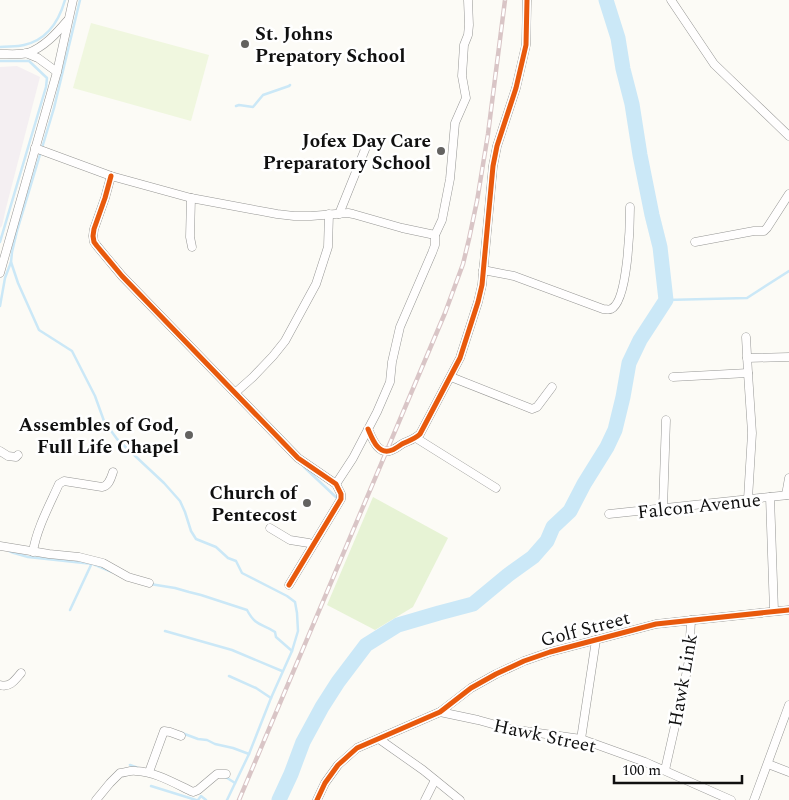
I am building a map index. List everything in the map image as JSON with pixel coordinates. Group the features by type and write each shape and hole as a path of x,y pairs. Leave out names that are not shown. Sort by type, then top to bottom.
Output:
{"street":[{"path":"0,273 57,72 73,0"},
{"path":"336,484 353,458 390,382 392,362 400,327 432,253 435,235 442,220 450,179 455,123 466,98 462,76 464,45 468,35 469,24 468,0"},
{"path":"368,429 374,443 387,452 416,438 420,434 460,358 482,285 493,166 497,146 516,88 526,45 527,0"},
{"path":"672,0 714,64 789,136"},
{"path":"0,54 26,53 45,44 68,19"},
{"path":"26,53 38,58 57,72"},
{"path":"339,214 366,147"},
{"path":"35,148 111,176 190,198 294,216 353,214 435,235"},
{"path":"111,176 94,229 94,242 122,276 298,458 336,484 341,494 341,499 289,585"},
{"path":"695,242 754,231 764,231 789,194"},
{"path":"190,198 190,237 192,247"},
{"path":"483,270 514,276 603,309 611,309 616,305 620,297 629,253 630,207"},
{"path":"235,393 253,377 285,341 316,284 328,247 329,214"},
{"path":"746,337 752,433 748,499"},
{"path":"747,358 789,356"},
{"path":"673,377 748,373"},
{"path":"451,377 532,409 537,407 552,386"},
{"path":"663,508 666,420"},
{"path":"416,438 496,488"},
{"path":"0,451 13,457 18,455"},
{"path":"33,552 34,545 59,484 64,481 102,487 108,484 113,472"},
{"path":"788,495 789,478"},
{"name":"Falcon Avenue","path":"609,514 788,495"},
{"path":"770,497 774,611"},
{"path":"270,528 290,540 309,543 312,546"},
{"path":"0,546 84,558 102,563 128,577 149,582"},
{"name":"Golf Street","path":"317,800 338,765 357,748 440,712 471,688 524,661 656,624 789,610"},
{"name":"Hawk Link","path":"664,770 689,660 692,620"},
{"path":"581,739 596,640"},
{"path":"0,685 6,686 11,684 21,673"},
{"path":"754,800 789,705"},
{"name":"Hawk Street","path":"440,712 510,729 581,739 664,770 731,800"},
{"path":"149,772 164,731 181,736"},
{"path":"379,738 460,800"},
{"path":"768,764 789,772"},
{"path":"96,800 120,773 133,770 149,772 192,792 198,790 217,774 226,774"},
{"path":"425,800 435,780"}],"shaded area":[{"path":"17,66 40,77 0,228 0,67"}],"green space":[{"path":"91,23 209,55 191,121 73,88"},
{"path":"373,497 448,538 413,607 375,630 327,605"}],"waterway":[{"path":"0,47 21,46 39,39 51,28 65,0"},
{"path":"0,306 17,231 54,108 80,0"},
{"path":"279,800 303,742 322,707 366,645 398,625 473,604 533,557 547,541 553,527 570,511 615,430 629,363 640,340 666,300 660,247 640,155 632,104 623,69 618,38 606,0"},
{"path":"0,61 29,61 47,78 46,87 0,242"},
{"path":"236,106 253,107 263,95 290,85"},
{"path":"11,262 18,283 39,330 72,351 95,396 104,421 117,439 164,483 180,501 191,531 196,539 216,547 228,558 236,561 242,573 295,602 298,631 292,651 249,754 227,800"},
{"path":"666,300 747,298 789,271"},
{"path":"304,467 338,499"},
{"path":"9,551 28,557 93,564 112,572"},
{"path":"70,610 91,565"},
{"path":"150,584 175,588 247,610 253,619 275,632 276,637 292,651"},
{"path":"165,631 232,650 282,671"},
{"path":"229,676 256,688 271,698"},
{"path":"182,733 249,754"},
{"path":"130,765 138,768"},
{"path":"224,776 235,783"},
{"path":"151,786 196,800"},
{"path":"198,800 201,796 206,800"}],"railway":[{"path":"239,800 445,313 463,264 477,201 488,134 505,0"}],"cycle path":[{"path":"368,429 376,445 383,451 394,449 418,436 460,358 482,285 493,166 497,146 516,88 526,45 527,0"},
{"path":"111,176 94,229 94,242 122,276 298,458 336,484 341,494 341,499 289,585"},
{"path":"317,800 325,783 338,765 357,748 440,712 471,688 524,661 550,652 656,624 789,610"}],"place":[{"name":"St. Johns Prepatory School","path":"245,44"},
{"name":"Jofex Day Care Preparatory School","path":"441,151"},
{"name":"Assembles of God, Full Life Chapel","path":"189,435"},
{"name":"Church of Pentecost","path":"307,503"}]}
